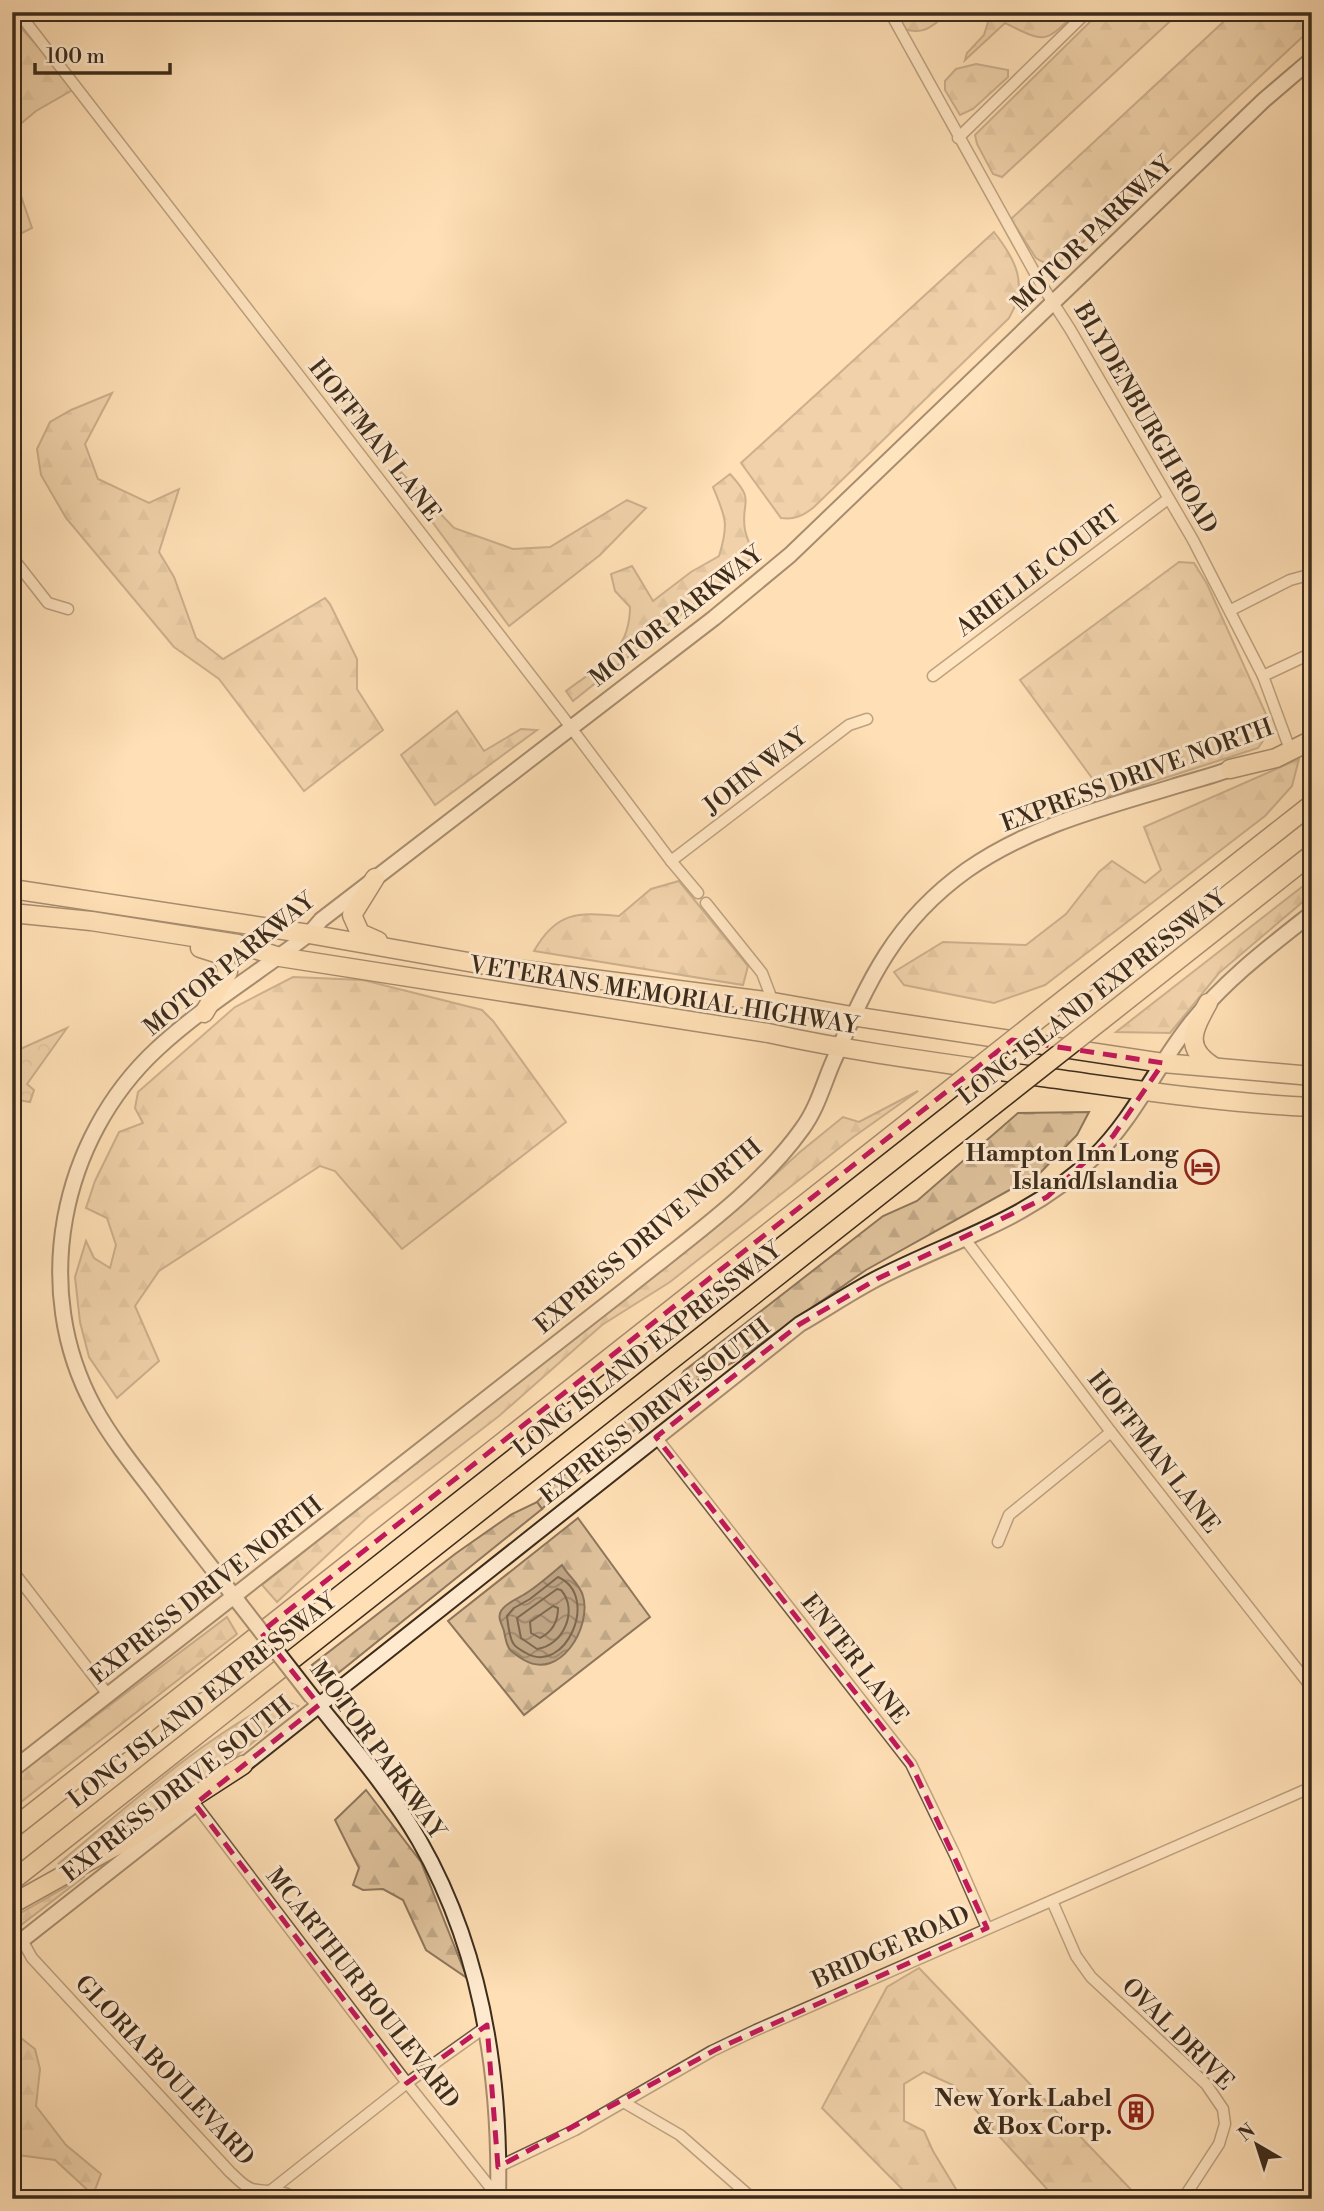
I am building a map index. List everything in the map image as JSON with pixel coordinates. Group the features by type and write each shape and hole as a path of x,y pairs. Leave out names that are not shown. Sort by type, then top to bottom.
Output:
{"highway":[{"path":"1230,769 1276,758 1312,740"},
{"name":"LONG ISLAND EXPRESSWAY","path":"12,1829 1312,804"},
{"name":"LONG ISLAND EXPRESSWAY","path":"12,1881 1312,854"},
{"path":"375,878 352,915 359,933 446,958"},
{"name":"VETERANS MEMORIAL HIGHWAY","path":"12,889 309,934 491,966 773,1002 1163,1063 1312,1076"},
{"name":"VETERANS MEMORIAL HIGHWAY","path":"12,913 91,921 238,944 280,957 768,1033 839,1048 1146,1091 1269,1105 1312,1107"},
{"path":"129,928 222,955 227,976 204,1013"},
{"path":"1208,1003 1194,1029 1193,1045 1201,1059 1214,1067"},
{"path":"12,1904 132,1837 243,1765"}],"main road":[{"name":"MOTOR PARKWAY","path":"498,2198 487,2026 468,1952 438,1875 393,1802 121,1449 94,1407 74,1363 63,1312 60,1265 62,1225 72,1181 94,1130 125,1083 149,1057 280,957 309,934 321,920 375,878 714,618 790,555 1271,93 1312,60"},
{"name":"EXPRESS DRIVE NORTH","path":"12,1770 236,1599 626,1289 775,1163 804,1128 819,1100 852,1016 878,965 904,928 939,893 980,862 1025,837 1068,820 1230,769 1312,731"},
{"name":"EXPRESS DRIVE SOUTH","path":"17,1944 243,1765 315,1701 800,1324 877,1279 1009,1219 1047,1197 1093,1158 1113,1136 1208,1003 1245,966 1312,913"}],"street":[{"name":"HOFFMAN LANE","path":"18,12 698,893"},
{"name":"BLYDENBURGH ROAD","path":"890,12 958,138 1231,610 1263,676 1288,744"},
{"path":"958,138 1087,12"},
{"name":"ARIELLE COURT","path":"933,676 1168,499"},
{"path":"12,557 48,603 68,609"},
{"path":"1231,610 1290,580 1312,574"},
{"path":"1263,676 1312,653"},
{"name":"JOHN WAY","path":"671,861 849,725 867,719"},
{"path":"706,903 762,973 773,1002"},
{"name":"HOFFMAN LANE","path":"965,1239 1111,1432 1312,1688"},
{"path":"998,1542 1009,1515 1111,1432"},
{"name":"ENTER LANE","path":"656,1437 911,1764 952,1847 987,1928"},
{"path":"12,1570 109,1696"},
{"name":"BRIDGE ROAD","path":"498,2167 575,2130 712,2051 756,2030 1312,1787"},
{"name":"MCARTHUR BOULEVARD","path":"195,1804 498,2198"},
{"name":"OVAL DRIVE","path":"1052,1902 1076,1956 1091,1977 1206,2084 1223,2109 1225,2124 1219,2144 1183,2199"},
{"name":"GLORIA BOULEVARD","path":"17,1944 245,2186 292,2195 295,2199"},
{"path":"260,2199 407,2083 487,2026"},
{"path":"625,2103 680,2135 753,2199"}],"highlighted area":[{"path":"1012,1040 1163,1063 1113,1136 1047,1197 877,1279 800,1324 656,1437 911,1764 987,1928 717,2049 498,2167 487,2025 407,2083 195,1804 319,1705 261,1632"}],"green space":[{"path":"892,12 949,12 927,29 916,31 900,28"},
{"path":"982,12 1077,12 1058,30 1044,37 1029,34 1005,23 965,60 967,53 984,35 988,22"},
{"path":"1100,12 1180,12 1002,177 993,174 975,135"},
{"path":"1234,12 1312,12 1312,28 1070,254 1054,263 1036,258 1011,219"},
{"path":"12,18 76,88 36,111 12,131"},
{"path":"976,64 1008,70 1008,77 973,109 960,115 945,90 945,81 956,69"},
{"path":"12,170 32,228 12,238"},
{"path":"994,232 1014,263 1019,284 1015,306 1009,318 814,507 798,517 781,518 741,463"},
{"path":"112,393 85,444 98,479 149,503 179,489 159,552 174,577 196,638 223,659 325,598 357,659 357,689 383,730 304,791 219,679 174,647 66,518 41,475 37,449 50,422"},
{"path":"398,469 454,528 513,549 550,547 627,500 646,508 600,555 509,626 411,493"},
{"path":"730,474 745,497 745,530 754,556 573,701 566,691 610,657 625,636 629,623 630,607 615,591 611,574 632,566 653,601 691,572 719,556 725,521 713,487"},
{"path":"1179,562 1194,563 1207,584 1269,721 1270,731 1258,748 1106,797 1020,680"},
{"path":"457,711 484,751 521,729 537,730 435,805 401,755"},
{"path":"1299,759 1292,786 1265,816 1045,985 994,1003 904,985 894,972 943,942 1026,945 1066,914 1099,872 1112,861 1145,883 1161,870 1144,827"},
{"path":"1312,879 1312,894 1219,973 1170,1033 1116,1032"},
{"path":"679,881 748,966 743,985 534,951 551,929 569,917 591,914 619,916 651,889"},
{"path":"293,977 363,980 482,1010 493,1021 566,1122 402,1249 335,1171 320,1166 159,1271 135,1306 159,1361 117,1398 89,1357 80,1322 75,1277 86,1241 94,1258 110,1268 116,1245 107,1218 86,1208 95,1181 119,1132 143,1123 135,1108 138,1092 235,1007"},
{"path":"67,1028 27,1084 34,1090 30,1102 12,1099 16,1051"},
{"path":"918,1091 852,1138 670,1282 602,1325 499,1416 368,1517 277,1602 262,1585 734,1212 843,1117 859,1122"},
{"path":"1089,1112 1077,1135 1040,1173 866,1270 734,1362 668,1395 684,1371 883,1216 917,1201 1018,1113"},
{"path":"680,1391 658,1412 578,1474 542,1509 537,1502 603,1439 640,1412"},
{"path":"537,1502 542,1509 327,1682 312,1665 455,1554 512,1514"},
{"path":"578,1518 650,1617 524,1715 448,1621"},
{"path":"227,1617 237,1634 12,1809 12,1779"},
{"path":"280,1699 298,1706 195,1789 58,1864 193,1754"},
{"path":"366,1790 421,1862 467,1978 426,1950 403,1900 383,1889 363,1890 353,1885 359,1868 335,1820"},
{"path":"85,1876 12,1932 12,1918"},
{"path":"919,1968 1140,2199 1056,2199 953,2085 924,2072 904,2084 904,2121 924,2131 962,2199 912,2199 822,2108 887,1987"},
{"path":"12,2031 35,2049 40,2069 36,2106 66,2145 101,2174 93,2195 55,2160 18,2155 12,2137"}],"water":[{"path":"562,1565 583,1596 583,1622 570,1648 561,1657 550,1663 537,1665 524,1660 509,1649 500,1614 506,1605"}],"place":[{"name":"Hampton Inn Long Island/Islandia","path":"1202,1167"},
{"name":"New York Label & Box Corp.","path":"1136,2112"}]}
